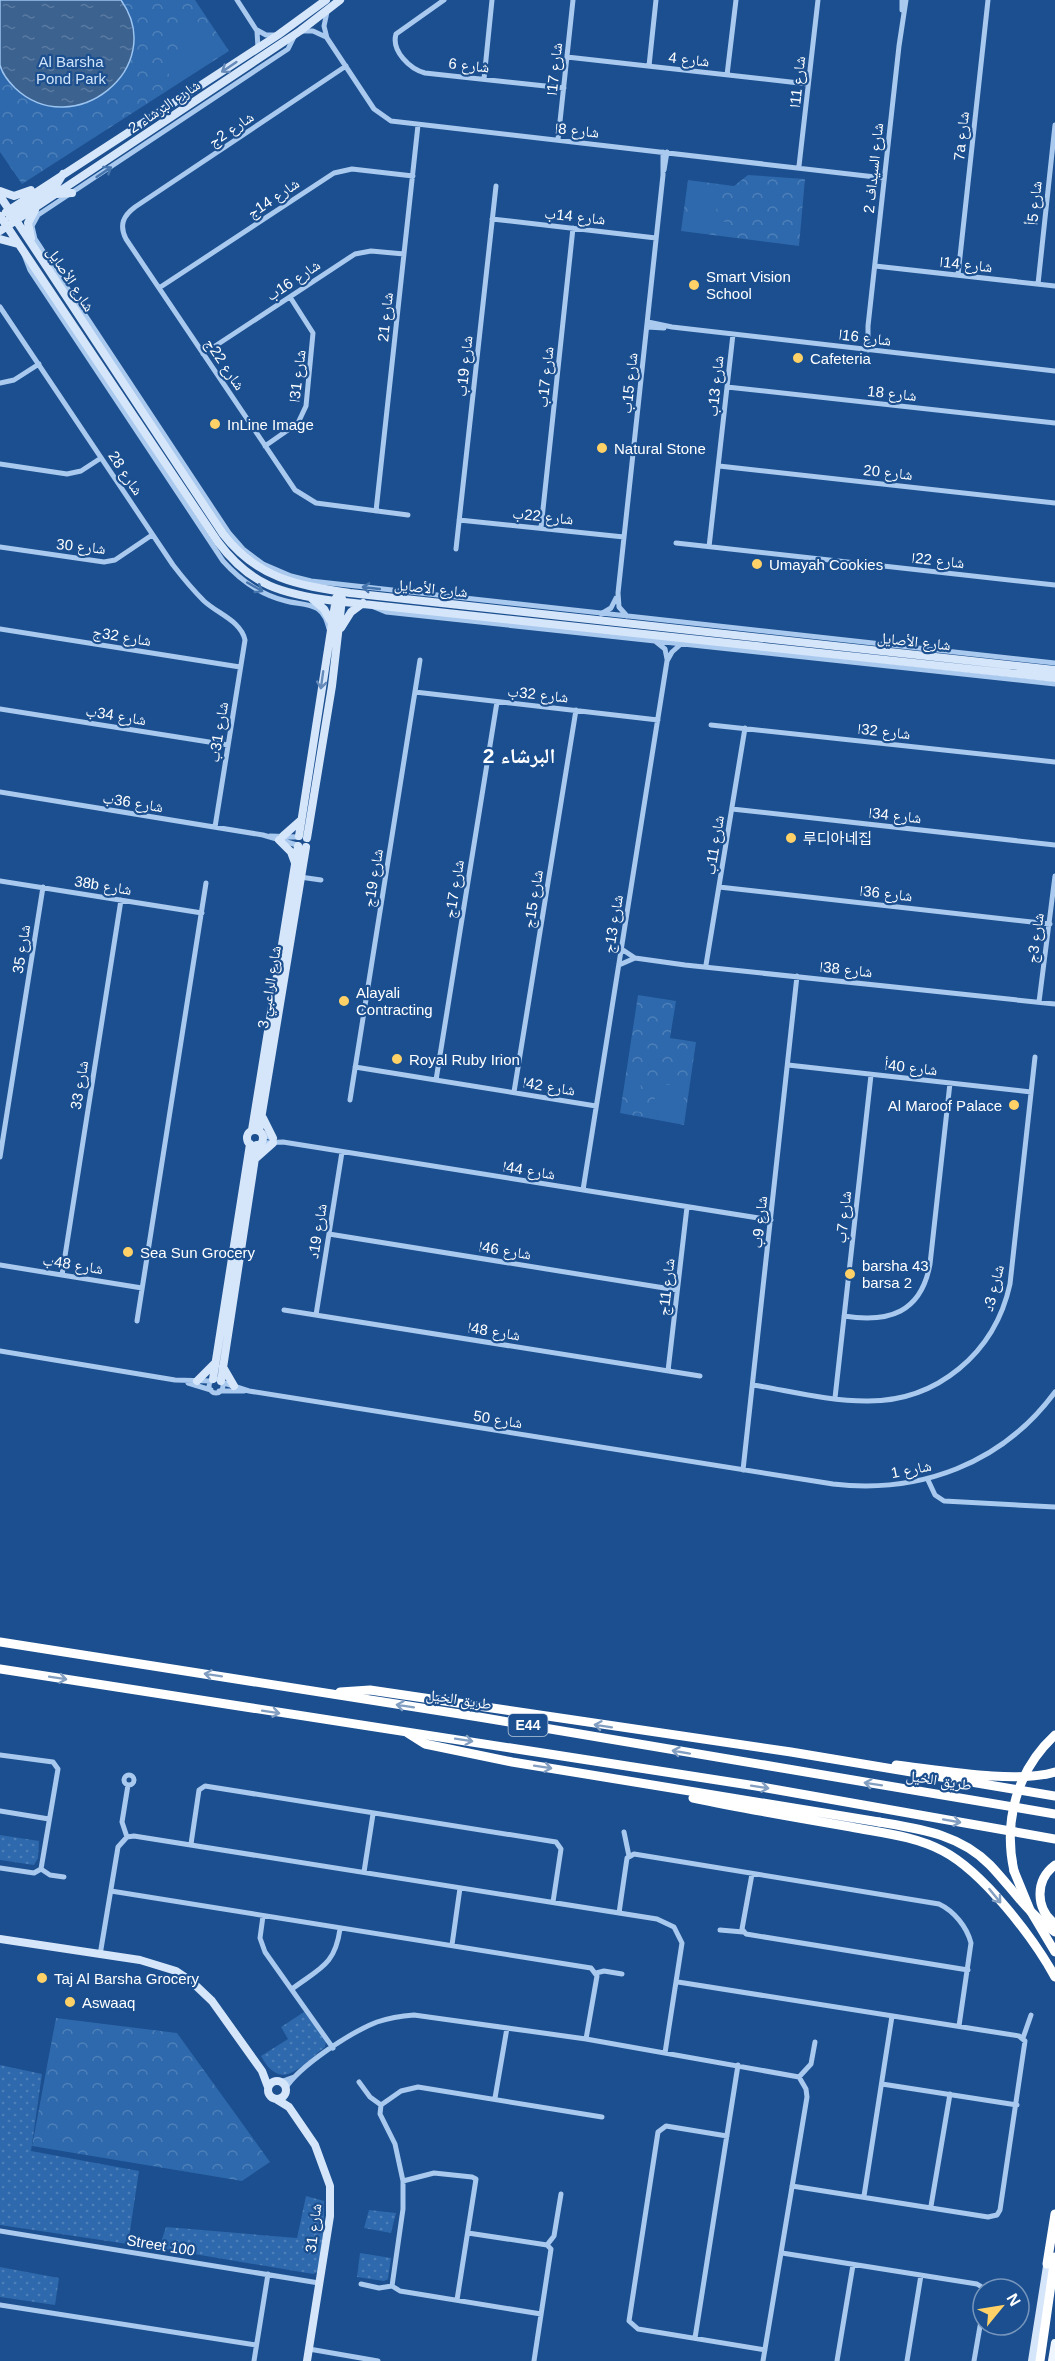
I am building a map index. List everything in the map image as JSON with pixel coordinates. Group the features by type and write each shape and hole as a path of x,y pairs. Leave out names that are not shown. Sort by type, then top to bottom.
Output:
{"highway":[{"name":"طريق الخيل","path":"0,1642 333,1694 1055,1814"},
{"name":"E44","path":"0,1669 756,1786 1055,1839"},
{"path":"333,1694 351,1690 370,1690 1055,1796"},
{"path":"406,1732 416,1741 432,1746 668,1788 932,1831 962,1844 986,1861 1025,1907 1055,1932"},
{"path":"1055,1736 1029,1767 1015,1801 1010,1837 1014,1871 1027,1904 1055,1952"},
{"path":"847,1763 860,1760 1010,1776 1055,1772"},
{"path":"668,1788 694,1798 903,1837 942,1850 963,1863 986,1885 1037,1949 1055,1977"},
{"path":"1055,1865 1043,1877 1040,1892 1044,1912 1055,1924"},
{"path":"1045,1934 1055,1960"},
{"path":"1047,2264 1055,2214"},
{"path":"1040,2361 1055,2257"}],"main road":[{"path":"1052,2361 1055,2343"}],"street":[{"path":"237,0 256,28 266,35 278,35"},
{"name":"شارع البرشاء 2","path":"6,218 46,184 278,35 326,0"},
{"name":"شارع البرشاء 2","path":"6,218 37,207 56,195 297,33 340,0"},
{"name":"شارع 6","path":"444,0 396,34 396,46 414,69 425,73 564,88"},
{"path":"484,79 492,0"},
{"name":"شارع 17ا","path":"558,141 573,0"},
{"path":"649,66 656,0"},
{"path":"727,75 736,0"},
{"name":"شارع 11ا","path":"799,166 818,0"},
{"name":"شارع السيداف 2","path":"866,350 904,0"},
{"name":"7a شارع","path":"958,275 988,0"},
{"path":"327,12 324,26 327,38"},
{"path":"256,28 258,48"},
{"path":"58,278 33,235 32,226 38,215 286,51 293,43 297,33 313,31 327,38"},
{"name":"شارع 8ا","path":"327,38 380,115 391,121 885,175"},
{"name":"شارع 4","path":"567,57 808,84"},
{"name":"شارع 2ج","path":"129,211 346,66"},
{"name":"شارع 21","path":"376,511 418,125"},
{"name":"شارع 5أ","path":"1038,284 1055,125"},
{"name":"شارع 15ب","path":"618,593 665,152"},
{"name":"شارع 14ج","path":"159,288 334,173 352,169 413,176"},
{"path":"50,272 43,267 6,218 59,183 63,173"},
{"path":"0,190 14,196 46,184"},
{"name":"شارع 19ب","path":"456,549 496,186"},
{"path":"56,195 72,194"},
{"name":"شارع الأصايل","path":"0,196 6,218 23,247 140,430 230,558 253,578 270,587 309,597 541,625 844,654 1055,678"},
{"path":"37,207 29,220 28,228 41,258"},
{"name":"شارع 22ج","path":"129,211 122,222 123,233 295,490 307,499 321,504 408,515"},
{"name":"شارع الأصايل","path":"6,218 41,258 50,272 58,278 223,534 253,561 291,583 340,591 405,595 651,626 1055,670"},
{"name":"شارع 14ب","path":"492,219 656,238"},
{"name":"شارع 17ب","path":"541,528 573,228"},
{"path":"0,239 13,241 23,247"},
{"name":"شارع 16ب","path":"203,354 354,254 371,251 404,254"},
{"name":"شارع 14ا","path":"875,266 1055,286"},
{"name":"شارع 31ا","path":"265,446 298,423 306,406 313,333 290,297"},
{"name":"شارع 28","path":"0,307 152,535 189,585 206,603 238,626 245,640"},
{"name":"شارع 16ا","path":"647,325 1055,371"},
{"name":"شارع 13ب","path":"710,547 733,334"},
{"path":"0,383 14,380 39,364"},
{"name":"شارع 18","path":"727,387 1055,423"},
{"path":"140,430 229,567 248,584 269,595 318,609 330,625"},
{"path":"0,464 67,474 81,471 101,458"},
{"name":"شارع 20","path":"718,466 1055,503"},
{"name":"شارع 22ب","path":"459,520 624,537"},
{"name":"شارع 30","path":"0,546 104,562 115,560 152,535"},
{"name":"شارع 22ا","path":"676,543 1055,585"},
{"path":"253,561 301,579 405,595"},
{"name":"شارع الراعبي 3","path":"219,1363 255,1160 300,876 303,817 330,625 340,591"},
{"path":"598,614 611,608 618,593"},
{"path":"618,593 621,610 651,626"},
{"path":"309,597 324,609 330,625"},
{"name":"شارع الراعبي 3","path":"217,1381 257,1138 295,863 301,841 337,638 338,601"},
{"path":"337,638 347,617 367,603"},
{"path":"521,608 598,614 1055,663"},
{"path":"541,625 653,640 1055,684"},
{"name":"شارع 32ج","path":"0,629 240,667"},
{"name":"شارع 31ب","path":"215,827 245,640"},
{"path":"653,640 665,649 667,661"},
{"path":"667,661 672,652 683,643"},
{"path":"832,659 844,654"},
{"name":"شارع 19ج","path":"350,1100 420,660"},
{"name":"شارع 13ج","path":"583,1190 667,661"},
{"path":"919,663 926,671"},
{"name":"شارع 32ب","path":"415,692 658,720"},
{"name":"شارع 17ج","path":"436,1080 497,702"},
{"name":"شارع 34ب","path":"0,709 228,745"},
{"name":"شارع 15ج","path":"514,1092 576,710"},
{"name":"شارع 32ا","path":"711,724 1055,762"},
{"name":"شارع 11ب","path":"706,965 745,728"},
{"name":"شارع 36ب","path":"0,792 301,841"},
{"name":"شارع 34ا","path":"732,809 1055,845"},
{"path":"295,863 291,852 281,838 294,829 303,817"},
{"path":"300,876 321,880"},
{"name":"شارع 3ج","path":"1039,1002 1055,876"},
{"name":"38b شارع","path":"0,880 202,913"},
{"path":"136,1321 206,883"},
{"name":"شارع 35","path":"0,1157 42,887"},
{"name":"شارع 36ا","path":"719,887 1050,924"},
{"name":"شارع 33","path":"62,1275 121,900"},
{"name":"شارع 38ا","path":"621,948 635,958"},
{"name":"شارع 38ا","path":"619,965 635,958 1055,1004"},
{"name":"شارع 9ب","path":"743,1470 797,976"},
{"name":"شارع 3د","path":"753,1385 835,1398 875,1401 921,1392 958,1371 987,1339 1002,1311 1010,1284 1035,1057"},
{"name":"شارع 40أ","path":"788,1065 1031,1092"},
{"name":"شارع 42ا","path":"355,1067 596,1106"},
{"name":"شارع 7ب","path":"835,1398 871,1075"},
{"path":"844,1316 870,1320 895,1315 911,1304 926,1281 930,1264 950,1083"},
{"path":"255,1160 273,1141 262,1115"},
{"name":"شارع 44ا","path":"257,1138 771,1220"},
{"name":"شارع 19د","path":"316,1315 342,1152"},
{"name":"شارع 11ج","path":"668,1371 687,1207"},
{"name":"شارع 46ا","path":"329,1234 677,1290"},
{"name":"شارع 48ب","path":"0,1265 142,1288"},
{"name":"شارع 48ا","path":"284,1310 700,1376"},
{"name":"شارع 50","path":"0,1351 175,1380 211,1390 249,1391 743,1470"},
{"path":"197,1381 219,1363 234,1386"},
{"name":"شارع 50","path":"175,1380 217,1381 249,1391"},
{"path":"211,1390 217,1381"},
{"path":"217,1381 219,1391"},
{"name":"شارع 1","path":"743,1470 857,1487 893,1486 928,1480 963,1468 999,1447 1034,1417 1055,1392"},
{"path":"928,1480 935,1495 944,1501 1055,1507"},
{"path":"0,1755 45,1761 57,1765 40,1869 34,1873 0,1868"},
{"path":"127,1838 122,1822 128,1785"},
{"path":"191,1844 198,1797 202,1787 214,1788 560,1844 553,1902"},
{"path":"0,1811 49,1819"},
{"path":"364,1872 373,1814"},
{"path":"619,1913 629,1856 624,1832"},
{"path":"100,1954 118,1847 127,1838 134,1836 657,1919 674,1927 682,1943 678,1982 665,2053"},
{"path":"629,1856 752,1874 945,1907 969,1936 971,1949 959,2026"},
{"path":"627,1865 632,1858 641,1857"},
{"path":"40,1869 51,1875 64,1877"},
{"path":"743,1932 752,1874"},
{"path":"452,1945 460,1888"},
{"path":"111,1891 591,1968 596,1973"},
{"path":"263,1916 262,1946 333,2048"},
{"path":"292,1989 331,1960 337,1948 340,1929"},
{"path":"720,1930 968,1970"},
{"path":"0,1939 159,1965 191,1981 212,2001 262,2071 270,2095 276,2099 282,2086 333,2048 370,2025 407,2015 439,2016 586,2039 799,2077 807,2089 807,2097 764,2361"},
{"path":"596,1973 604,1971 622,1974"},
{"path":"586,2039 596,1973"},
{"path":"678,1982 1023,2038"},
{"path":"792,2186 991,2217 997,2215 1000,2210 1026,2046 1023,2038 1031,2015"},
{"path":"864,2196 892,2016"},
{"path":"495,2098 507,2028"},
{"path":"799,2077 811,2064 815,2042"},
{"path":"694,2338 738,2065"},
{"path":"262,2071 282,2086"},
{"path":"359,2082 370,2097 381,2105"},
{"path":"882,2084 1017,2105"},
{"path":"268,2087 282,2086"},
{"name":"شارع 31","path":"282,2086 289,2107 322,2158 330,2186 330,2216 307,2361"},
{"path":"392,2286 403,2209 403,2181 395,2144 380,2114 381,2105 401,2091 418,2087 602,2117"},
{"path":"931,2206 950,2094"},
{"name":"شارع 31","path":"276,2099 289,2107"},
{"path":"727,2136 663,2127 658,2132 629,2321 638,2329 765,2350"},
{"path":"403,2181 434,2173 466,2176 476,2180 457,2300"},
{"path":"547,2245 554,2236 561,2194"},
{"name":"Street 100","path":"0,2231 319,2283"},
{"path":"468,2234 547,2245 552,2252 534,2361"},
{"path":"1032,2361 1047,2264 1055,2235"},
{"path":"782,2253 971,2283"},
{"path":"837,2361 853,2265"},
{"path":"254,2361 268,2274"},
{"path":"907,2361 921,2275"},
{"path":"361,2284 384,2289 392,2286"},
{"path":"392,2286 400,2291 541,2314"},
{"path":"0,2305 256,2345"},
{"path":"974,2361 978,2337"},
{"path":"309,2349 350,2359 378,2361"}],"green space":[{"name":"Al Barsha Pond Park","path":"0,0 195,0 229,51 22,184 0,152"},
{"path":"192,14 206,34 210,32 223,51 175,83 162,64 187,47 173,27"},
{"path":"748,175 805,179 799,246 681,231 688,180 734,186"},
{"path":"691,184 719,188 716,213 688,212"},
{"path":"688,217 726,222 725,232 687,227"},
{"path":"638,995 676,1001 670,1038 696,1042 684,1125 620,1113"},
{"path":"631,1082 641,1083 639,1099 629,1097"},
{"path":"657,1083 685,1087 681,1120 657,1116 658,1104 654,1103"},
{"path":"630,1101 648,1104 646,1113 628,1110"},
{"path":"0,1835 39,1841 38,1858 34,1865 0,1860"},
{"path":"304,2012 326,2041 325,2047 300,2068 284,2075 276,2073 261,2056 288,2039 281,2027"},
{"path":"56,2018 177,2033 270,2162 242,2181 32,2146"},
{"path":"0,2065 42,2074 31,2151 139,2171 128,2244 0,2225"},
{"path":"306,2196 324,2201 324,2228 318,2272 313,2274 159,2248 166,2227 297,2238"},
{"path":"369,2210 396,2213 391,2233 364,2228"},
{"path":"360,2253 391,2258 388,2279 384,2281 357,2277"},
{"path":"0,2267 59,2278 55,2305 0,2297"}],"water":[{"path":"0,0 121,0 133,26 133,50 124,72 108,90 87,102 63,107 38,103 15,88 1,68"}],"place":[{"name":"Smart Vision School","path":"694,285"},
{"name":"Cafeteria","path":"798,358"},
{"name":"InLine Image","path":"215,424"},
{"name":"Natural Stone","path":"602,448"},
{"name":"Umayah Cookies","path":"757,564"},
{"name":"루디아네집","path":"791,838"},
{"name":"Alayali Contracting","path":"344,1001"},
{"name":"Royal Ruby Irion","path":"397,1059"},
{"name":"Al Maroof Palace","path":"1014,1105"},
{"name":"Sea Sun Grocery","path":"128,1252"},
{"name":"barsha 43 barsa 2","path":"850,1274"},
{"name":"Taj Al Barsha Grocery","path":"42,1978"},
{"name":"Aswaaq","path":"70,2002"}],"district":[{"name":"البرشاء 2","path":"519,755"}]}
